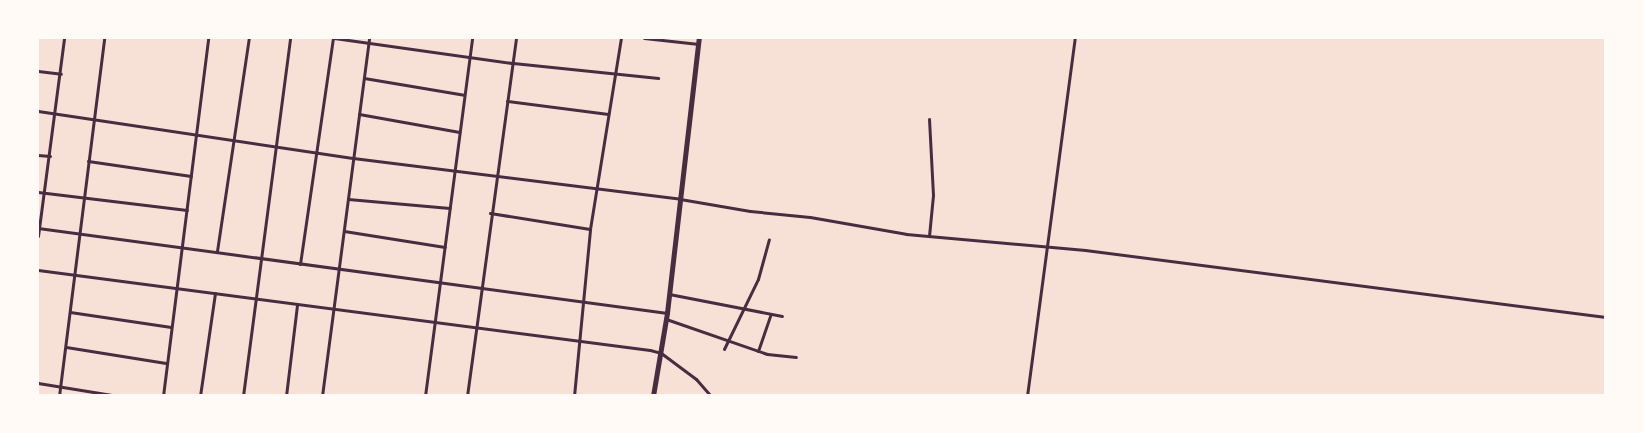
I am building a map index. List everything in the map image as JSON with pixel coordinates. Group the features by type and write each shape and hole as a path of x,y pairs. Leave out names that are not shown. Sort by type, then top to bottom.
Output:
{"street":[{"path":"38,236 56,114 64,38 59,38"},
{"path":"59,396 104,38"},
{"path":"164,396 166,363 208,38"},
{"path":"217,251 236,138 249,38"},
{"path":"243,396 290,38"},
{"path":"300,264 315,152 334,38 513,63 658,78"},
{"path":"322,396 369,38"},
{"path":"425,396 472,38"},
{"path":"467,396 495,175 516,38"},
{"path":"574,396 585,302 590,229 621,38"},
{"path":"644,38 699,44"},
{"path":"653,396 667,313 699,38"},
{"path":"1027,396 1075,38"},
{"path":"38,71 60,74"},
{"path":"364,78 464,94"},
{"path":"507,101 608,114"},
{"path":"38,111 236,138 353,158 680,199 929,236 1048,247 1606,317"},
{"path":"359,114 459,132"},
{"path":"929,236 933,195 930,119"},
{"path":"38,155 50,156"},
{"path":"88,161 191,176"},
{"path":"38,192 187,210"},
{"path":"348,199 450,208"},
{"path":"490,213 590,229"},
{"path":"38,229 181,246 300,264 667,313"},
{"path":"344,231 445,247"},
{"path":"724,349 746,307 769,239"},
{"path":"38,270 661,353 696,379 711,396"},
{"path":"200,396 215,294"},
{"path":"669,294 746,307 782,316"},
{"path":"286,396 297,305"},
{"path":"70,312 171,327"},
{"path":"758,351 771,314"},
{"path":"666,319 729,339 758,351 796,357"},
{"path":"66,347 166,363"},
{"path":"38,383 118,396"}]}
